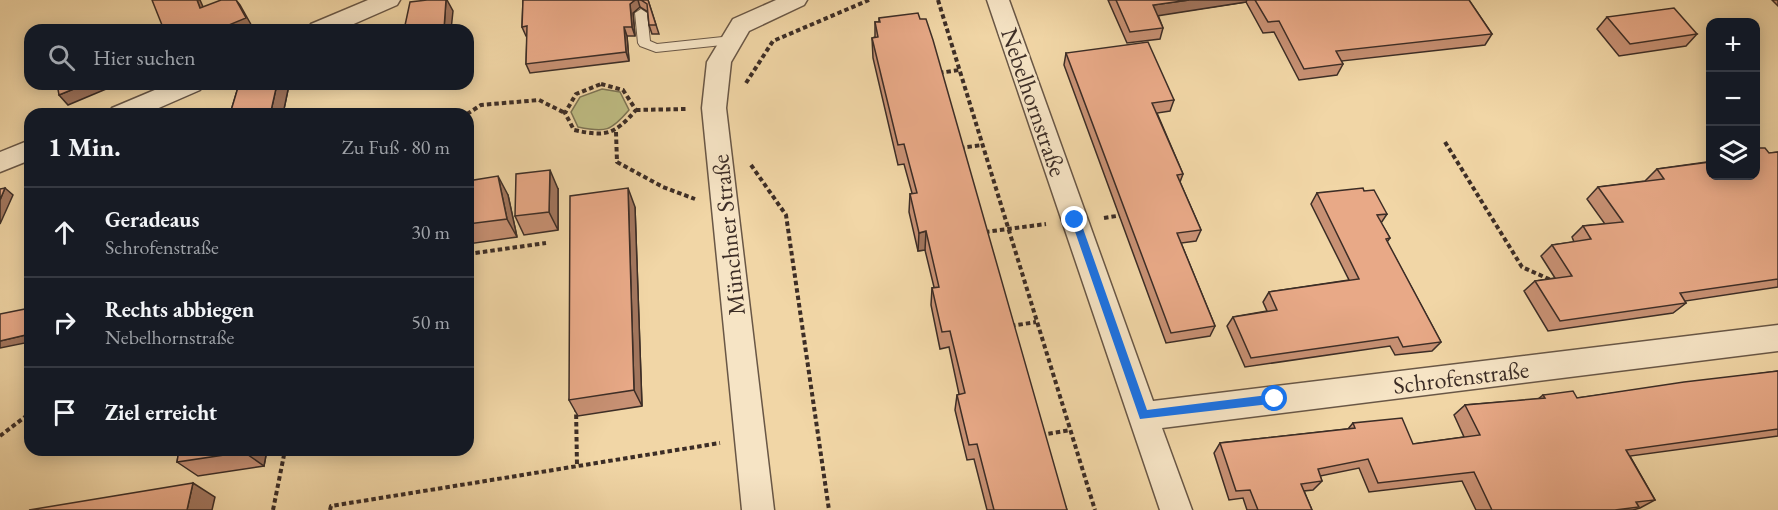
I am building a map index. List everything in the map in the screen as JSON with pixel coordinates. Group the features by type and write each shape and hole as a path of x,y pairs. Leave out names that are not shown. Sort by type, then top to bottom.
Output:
{"street":[{"path":"333,24 389,0"},
{"name":"Münchner Straße","path":"758,510 714,108 719,62 741,25 796,0"},
{"name":"Nebelhornstraße","path":"998,0 1176,510"},
{"path":"135,108 178,90"},
{"path":"0,162 24,152"},
{"name":"Schrofenstraße","path":"1144,416 1778,338"}],"lane":[{"path":"641,13 644,43 656,48 732,40"}],"path":[{"path":"740,91 773,41 869,0"},
{"path":"938,0 1095,510"},
{"path":"938,73 959,70"},
{"path":"565,112 576,94 601,84 623,90 636,110"},
{"path":"474,110 481,105 538,100 565,112 574,130 597,135 616,132 636,110 714,108"},
{"path":"616,132 617,162 663,187 724,209"},
{"path":"1445,142 1522,267 1538,276 1559,282"},
{"path":"960,148 982,145"},
{"path":"745,157 786,215 829,510"},
{"path":"984,232 1134,213"},
{"path":"474,253 546,243"},
{"path":"1011,326 1036,322"},
{"path":"576,396 577,466"},
{"path":"0,436 24,418"},
{"path":"1040,435 1070,430"},
{"path":"330,510 331,506 751,438"},
{"path":"273,510 284,456"}],"shaded area":[{"path":"602,89 620,92 629,110 607,129 595,130 578,127 571,112 580,97"}],"building":[{"path":"152,0 197,0 200,8 221,0 236,0 246,18 232,24 162,24"},
{"path":"446,0 444,24 405,24 410,2"},
{"path":"523,0 635,0 630,4 632,27 624,27 626,52 526,64 527,26 522,27"},
{"path":"641,0 648,0 656,25 649,25 647,4"},
{"path":"1116,0 1189,0 1153,5 1163,28 1130,32"},
{"path":"1255,0 1469,0 1492,34 1336,51 1343,64 1304,69 1279,21 1268,22"},
{"path":"1674,8 1697,34 1630,44 1607,17"},
{"path":"918,13 920,19 926,19 933,40 1067,510 994,510 977,444 969,445 957,395 965,393 950,331 942,332 932,288 939,287 926,231 919,233 910,194 917,193 904,144 898,145 872,38 878,37 875,22 880,22 879,18"},
{"path":"1148,42 1174,100 1152,103 1183,174 1177,175 1201,230 1177,233 1215,326 1171,333 1066,53"},
{"path":"58,90 71,90 59,95"},
{"path":"237,90 276,90 272,108 232,108"},
{"path":"1760,148 1765,148 1769,153 1778,152 1778,279 1680,293 1686,303 1560,321 1535,281 1572,276 1552,245 1591,239 1583,226 1623,222 1598,187 1664,179 1657,169 1706,163 1706,180 1760,180"},
{"path":"550,170 549,212 515,216 516,174"},
{"path":"498,176 507,219 474,223 474,180"},
{"path":"5,188 0,200 0,189"},
{"path":"628,188 634,390 569,400 570,196"},
{"path":"1363,188 1364,191 1374,190 1387,214 1377,215 1390,238 1386,239 1441,342 1403,347 1398,337 1251,358 1233,317 1277,310 1269,292 1359,279 1317,193"},
{"path":"24,309 24,335 0,341 0,314"},
{"path":"1778,371 1778,429 1626,450 1655,500 1636,502 1639,507 1615,510 1492,510 1474,472 1378,483 1368,459 1318,469 1322,481 1301,484 1312,510 1258,510 1250,490 1236,491 1220,443 1355,428 1353,423 1402,418 1413,444 1480,435 1465,405 1545,398 1543,395 1573,391 1577,398"},
{"path":"178,456 217,456 177,462"},
{"path":"193,483 187,510 29,510"}],"route":[{"path":"1075,220 1144,416 1275,399"}]}
